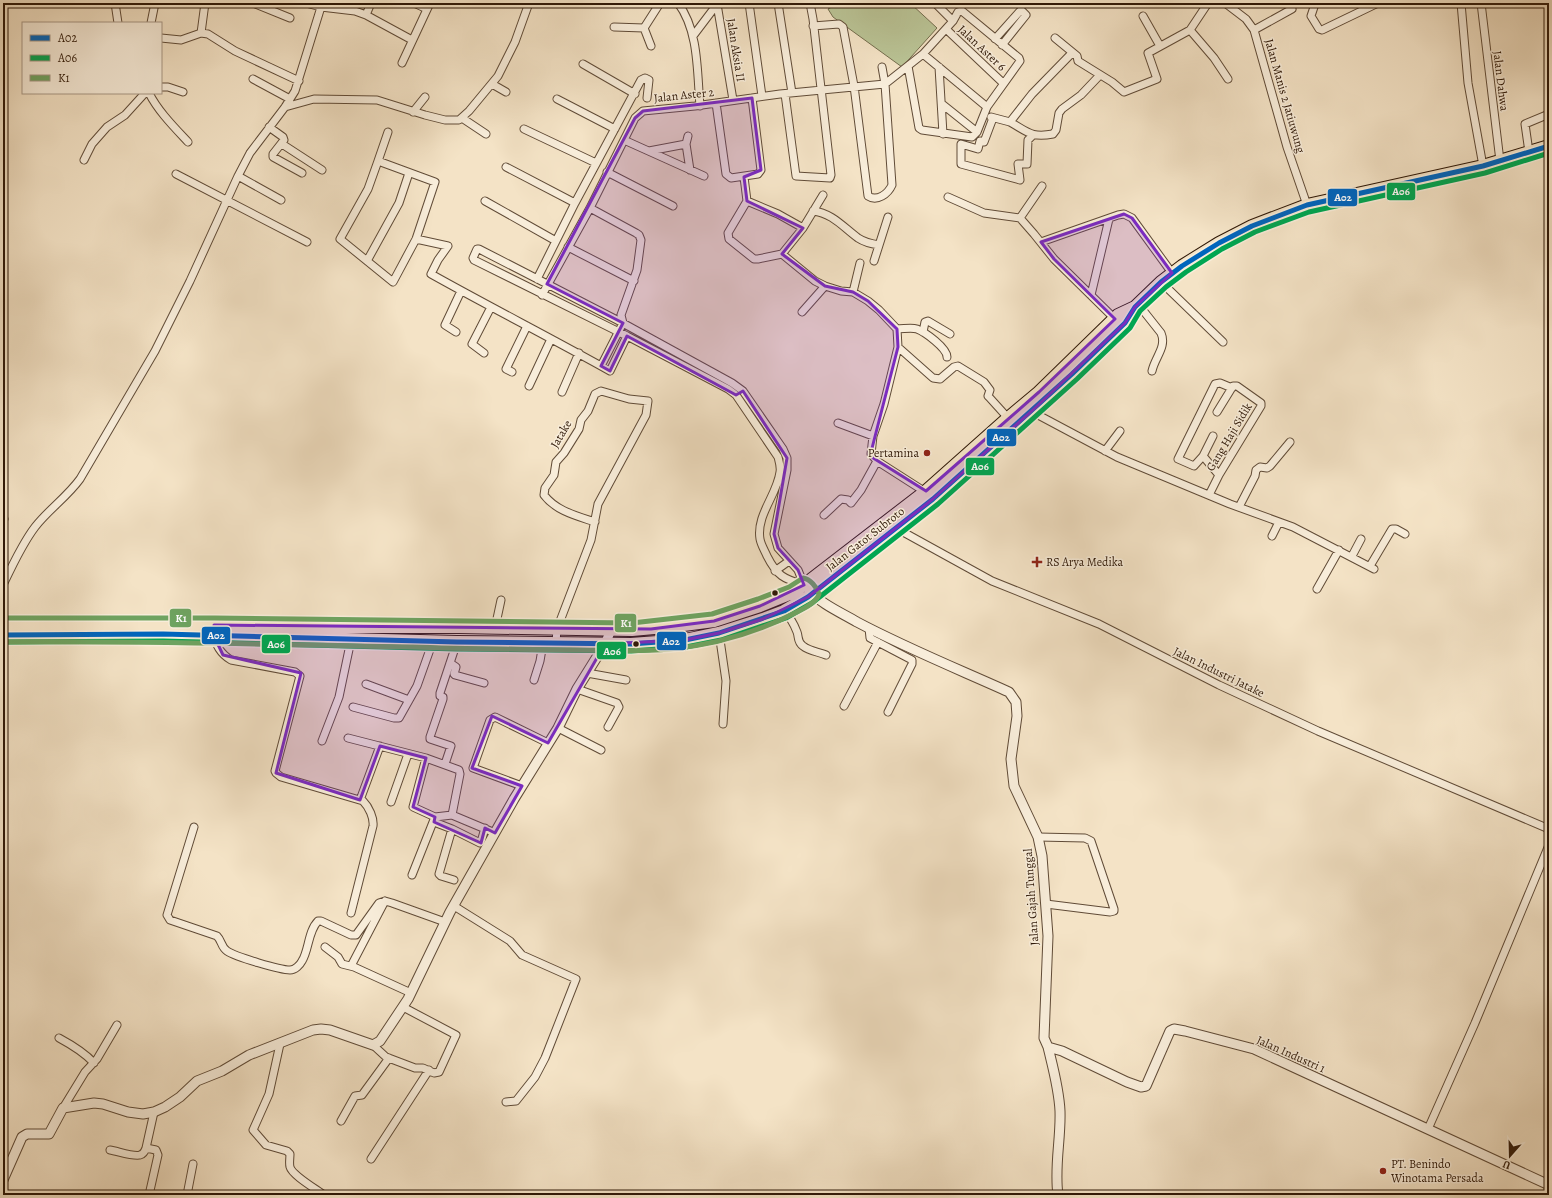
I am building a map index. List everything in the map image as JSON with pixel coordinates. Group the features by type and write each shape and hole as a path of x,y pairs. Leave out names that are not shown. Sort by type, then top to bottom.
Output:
{"highway":[{"name":"Jalan Gatot Subroto","path":"3,625 159,630 214,630 293,627 611,630 651,629 714,621 760,606 792,593 808,589 929,495 1033,410 1125,323 1137,306 1161,282 1172,273 1219,243 1239,232 1278,215 1307,205 1482,166 1549,146"},
{"name":"Jalan Gatot Subroto","path":"929,495 1008,418 1039,392 1115,318 1124,311 1137,306"},
{"name":"Jalan Gatot Subroto","path":"214,630 351,640 631,644 685,640 719,633 763,619 784,610 871,534 891,525"},
{"name":"Jalan Gatot Subroto","path":"3,635 159,630"}],"street":[{"path":"115,3 118,22"},
{"path":"151,22 155,3"},
{"path":"201,33 205,3"},
{"path":"254,3 290,18"},
{"path":"306,3 321,7 348,9 366,15 412,40"},
{"path":"366,15 371,3"},
{"path":"402,63 428,6 414,3"},
{"path":"285,107 314,99 377,100 413,112 445,120 456,120 462,118 492,84 500,71 515,42 529,3"},
{"path":"644,28 660,3"},
{"path":"678,3 683,10 693,36 700,106"},
{"path":"749,3 762,96"},
{"path":"778,3 795,174 796,176 813,178 831,177 810,3"},
{"path":"935,3 953,21"},
{"path":"1055,38 1077,56 1078,61 1112,82 1124,92 1156,80 1157,77 1148,53 1190,30 1208,3"},
{"name":"Jalan Manis 2 Jatiuwung","path":"1225,3 1246,19 1254,30 1287,146 1307,205"},
{"path":"1254,30 1292,10 1289,3"},
{"path":"1312,3 1314,7 1311,16 1319,29 1322,30 1378,3"},
{"path":"1461,3 1468,83 1482,166"},
{"name":"Jalan Dahwa","path":"1481,3 1488,76 1500,161"},
{"path":"693,36 718,4"},
{"name":"Jalan Aksia II","path":"718,4 733,100"},
{"path":"3,584 28,536 80,479 155,351 194,274 238,176 250,153 285,107 299,81 321,7"},
{"path":"995,39 1022,10 1026,15 1002,45"},
{"path":"885,84 923,54 953,21 958,12 962,11 1020,59 987,107 977,132 972,137 943,134 922,130 919,128 908,66"},
{"path":"1143,16 1160,46"},
{"path":"813,26 838,24 843,27 854,86 868,196 872,198 878,198 888,192 892,185 885,84 882,67"},
{"path":"614,27 644,28"},
{"path":"644,28 651,46"},
{"name":"Jalan Aster 6","path":"946,29 1003,83"},
{"path":"1190,30 1214,58 1228,79"},
{"path":"162,38 181,40 201,33 208,34 235,51 299,81"},
{"path":"1010,122 1032,94 1072,53"},
{"path":"923,54 987,107"},
{"path":"583,64 635,94"},
{"path":"939,67 943,134"},
{"path":"1033,136 1028,140 1027,164 1018,164 1020,180 961,164 962,144 978,149 980,141 984,142 992,118 1010,122 1033,136 1053,134 1056,130 1059,113 1062,109 1076,100 1100,75"},
{"path":"537,279 596,163 643,78 647,78 649,80 647,98"},
{"path":"253,79 290,99"},
{"path":"492,84 506,92"},
{"name":"Jalan Aster 2","path":"542,295 590,208 635,118 643,111 700,106 788,93 885,84"},
{"path":"162,87 168,87 184,92"},
{"path":"84,160 92,144 107,127 124,115 144,94"},
{"path":"149,94 152,100 188,142"},
{"path":"413,112 425,97"},
{"path":"716,103 726,174 731,178 744,177 758,174 761,170 752,98"},
{"path":"557,99 615,129"},
{"path":"942,104 977,132"},
{"path":"1529,152 1525,124 1549,114"},
{"path":"462,118 486,134"},
{"path":"269,127 283,137 284,140 272,156 302,173"},
{"path":"524,129 596,163"},
{"path":"378,161 435,182 416,239 393,282 340,239 368,189 388,132"},
{"path":"688,136 686,144 690,170"},
{"path":"624,140 704,176"},
{"path":"282,144 322,170"},
{"path":"648,151 686,144"},
{"path":"506,167 575,203"},
{"path":"607,172 673,206"},
{"path":"367,261 399,203 409,173"},
{"path":"176,174 307,242"},
{"path":"238,176 281,200"},
{"path":"744,177 747,201 728,233 729,239 754,259 782,254 803,228 823,195"},
{"path":"1020,218 1042,186"},
{"path":"948,197 984,213 1020,218 1054,259 1115,318"},
{"path":"485,201 556,240"},
{"path":"747,201 778,214 803,228"},
{"path":"590,208 639,236 641,240 634,282 621,315 623,323 617,332 601,366"},
{"path":"813,211 832,217 865,242 879,245"},
{"path":"1041,242 1122,214 1132,218 1172,273"},
{"path":"874,261 888,217"},
{"path":"1091,295 1108,219"},
{"path":"416,239 448,246 430,274 580,353 610,371 627,336"},
{"path":"568,247 634,282"},
{"path":"479,249 623,323 723,377 743,391 788,458 774,534 778,548 798,570 808,589 785,579 775,571 760,538 761,522 781,471 780,463 778,456 736,395 706,377 627,336 542,295 472,258 476,250 479,249"},
{"path":"782,254 825,286 841,291 853,292 879,310 897,329 898,347 884,404 873,436 871,454 877,461 929,495"},
{"path":"853,292 860,263"},
{"path":"1161,282 1223,342"},
{"path":"802,312 825,286"},
{"path":"456,332 445,325 461,291"},
{"path":"1137,306 1161,332 1163,338 1162,346 1153,365 1152,371"},
{"path":"484,353 472,344 491,307"},
{"path":"609,327 613,318 621,315"},
{"path":"923,332 925,322 928,321 950,334"},
{"path":"512,372 506,369 527,326"},
{"path":"897,329 916,329 923,332 946,351 947,357"},
{"path":"529,386 551,339"},
{"path":"898,347 932,378 940,378 954,367 958,366 984,382 990,390 988,397 1008,418"},
{"path":"562,392 580,353"},
{"path":"1213,436 1202,456 1194,466 1178,459 1215,384 1220,382 1232,388"},
{"name":"Gang Haji Sidik","path":"1209,495 1219,475 1261,405 1260,402 1236,386 1233,386 1217,412"},
{"name":"Jatake","path":"601,391 629,399 648,401 649,404 646,415 598,504 595,522 562,510 549,502 544,495 545,488 554,475 556,462 577,433 595,394 598,392 601,391"},
{"path":"736,395 743,391"},
{"path":"1033,410 1040,416 1105,450 1239,508 1293,527 1372,567 1392,529 1396,529 1405,534"},
{"path":"838,423 873,436"},
{"path":"1105,450 1120,431"},
{"path":"1239,508 1255,476 1256,470 1260,467 1267,468 1270,466 1285,450 1290,442"},
{"path":"1202,456 1219,475"},
{"path":"824,515 841,499 848,500 851,503 861,490 877,461"},
{"path":"556,643 557,630 591,540 595,522"},
{"path":"1272,536 1279,522"},
{"name":"Jalan Industri Jatake","path":"891,525 992,581 1099,624 1219,685 1311,728 1549,829"},
{"path":"1352,556 1361,539"},
{"path":"1317,590 1339,550"},
{"path":"775,571 789,561"},
{"name":"Jalan Gajah Tunggal","path":"808,589 836,610 869,628 922,654 1009,692 1014,697 1016,702 1016,716 1011,759 1014,786 1038,837 1042,856 1048,936 1044,1038 1048,1047 1058,1091 1060,1111 1056,1163 1058,1195"},
{"path":"495,628 501,600"},
{"path":"784,610 797,631 801,644 807,648 826,655"},
{"path":"869,628 869,636 910,658 912,662 888,712"},
{"path":"214,630 220,651 231,660 299,673 300,676 275,770 276,773 281,777 360,800 368,805 373,822 350,913"},
{"path":"373,1045 380,1041 403,1007 445,922 494,833 558,728 577,689 605,644 611,630"},
{"path":"719,633 726,681 723,724"},
{"path":"322,741 339,697 351,640"},
{"path":"353,707 397,719 401,716 420,679 433,641"},
{"path":"445,764 451,746 432,740 430,737 443,699 440,694 457,642"},
{"path":"844,706 878,642"},
{"path":"534,680 540,661 543,643"},
{"path":"450,663 456,667 454,674 484,683"},
{"path":"587,673 626,680"},
{"path":"366,684 409,700"},
{"path":"577,689 619,705 608,727"},
{"path":"522,786 473,768 490,720 495,717 548,744"},
{"path":"558,728 601,750"},
{"path":"348,738 426,758 457,769 460,772 452,815"},
{"path":"360,800 380,746"},
{"path":"391,802 408,754"},
{"path":"426,758 412,807 480,843 485,828"},
{"path":"434,819 452,815 494,833"},
{"path":"412,875 434,819"},
{"path":"194,827 167,915 170,920 217,936 222,946 227,951 234,954 271,967 290,970 295,969 302,962 312,933 318,921 351,935 356,935 379,902 385,901 445,922"},
{"path":"452,828 439,874 454,880"},
{"path":"1038,837 1085,838 1092,841 1114,911 1110,912 1046,904"},
{"path":"1428,1129 1475,1023 1549,845"},
{"path":"351,966 385,901"},
{"path":"454,906 510,941 522,955 576,979 545,1058 535,1077 516,1101 506,1102"},
{"path":"325,947 338,957 342,964 351,966 411,993"},
{"path":"63,1108 94,1103 103,1104 128,1112 143,1114 154,1112 180,1097 197,1081 222,1071 249,1055 313,1030 321,1029 330,1030 373,1045 380,1052 390,1058 414,1068 429,1070 434,1073 439,1072 456,1035 403,1007"},
{"path":"3,1180 23,1136 30,1134 49,1134 85,1072 94,1063 117,1025"},
{"name":"Jalan Industri 1","path":"1048,1047 1062,1050 1142,1088 1146,1086 1170,1031 1174,1029 1185,1031 1254,1050 1549,1184"},
{"path":"59,1038 79,1049 94,1063"},
{"path":"280,1044 271,1089 253,1131 266,1145 288,1152 290,1154 290,1168 292,1171 324,1195"},
{"path":"341,1121 355,1096 362,1095 390,1058"},
{"path":"371,1159 429,1070"},
{"path":"110,1150 136,1156 141,1155 146,1148 154,1112"},
{"path":"146,1148 156,1150 158,1155 149,1195"},
{"path":"187,1195 193,1164"}],"highlighted area":[{"path":"752,98 761,170 744,177 747,201 803,228 782,254 825,286 853,292 868,301 897,329 898,347 870,456 926,491 1039,392 1115,319 1054,259 1041,242 1124,214 1132,218 1172,273 1135,307 1125,323 1033,410 933,499 808,597 763,619 719,633 685,640 605,644 548,743 492,716 472,768 522,786 495,833 485,828 481,843 434,822 435,817 413,807 426,758 380,746 360,800 276,773 301,673 223,655 214,636 214,625 651,629 714,621 760,606 804,585 798,570 778,548 774,534 787,458 743,391 736,395 627,336 610,371 601,366 623,323 547,284 635,118 643,111"}],"green space":[{"path":"839,3 910,3 937,28 902,67 833,17 828,9"}],"transit line":[{"name":"A02","path":"3,635 163,634 457,642 631,644 685,640 719,633 784,611 808,597 933,499 1072,374 1125,323 1135,307 1161,282 1182,266 1219,243 1252,226 1307,205 1483,166 1549,146"},
{"name":"A06","path":"3,642 163,641 457,649 631,651 686,647 721,640 786,618 812,603 938,504 1077,379 1130,328 1140,311 1166,287 1222,249 1255,232 1309,212 1485,173 1549,153"},
{"name":"K1","path":"3,618 214,618 632,623 712,614 789,587 803,578 813,584 819,594 818,597 804,609 767,626 719,641 658,650 620,651 491,649 156,642 3,642"}],"place":[{"name":"Pertamina","path":"927,453"},
{"name":"RS Arya Medika","path":"1037,562"},
{"name":"PT. Benindo Winotama Persada","path":"1383,1171"}]}
